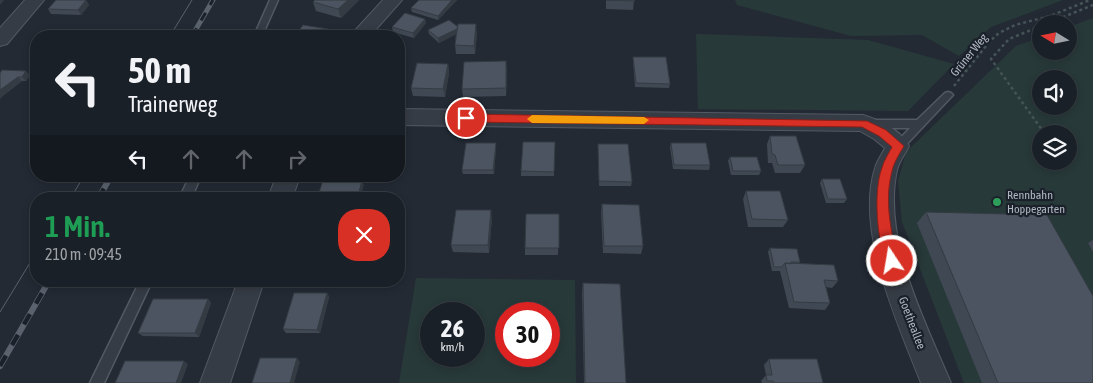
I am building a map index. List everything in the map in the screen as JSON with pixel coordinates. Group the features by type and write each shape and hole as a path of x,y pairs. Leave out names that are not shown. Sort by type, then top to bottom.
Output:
{"street":[{"path":"0,40 35,0"},
{"path":"365,30 393,0"},
{"path":"405,117 863,124 882,133 898,146"},
{"name":"Goetheallee","path":"898,146 886,169 882,195 884,223 901,294 936,383"},
{"path":"215,383 249,287"}],"lane":[{"path":"261,30 274,0"},
{"path":"898,146 948,95"},
{"path":"863,124 919,124"},
{"path":"97,383 143,287"}],"path":[{"name":"Grüner Weg","path":"948,95 990,41 999,33 1015,25 1050,16 1090,0"},
{"path":"1068,15 1093,5"},
{"path":"1032,30 1009,39 991,58 1039,125"}],"shaded area":[{"path":"735,0 1063,0 991,27 959,56 922,35 851,36 737,5"},
{"name":"Rennbahn Hoppegarten","path":"1093,18 1093,383 964,383 902,222 898,181 906,152 1016,46 1032,40 1032,60 1078,60 1078,24"},
{"path":"696,34 868,40 954,64 908,111 698,109"},
{"path":"416,278 575,280 576,383 399,383"}],"building":[{"path":"56,0 86,0 78,10 48,9"},
{"path":"315,0 348,0 338,9 313,2"},
{"path":"419,0 452,0 438,16 411,8"},
{"path":"405,13 425,19 413,33 392,27"},
{"path":"449,20 458,27 457,29 438,38 428,30"},
{"path":"458,24 476,24 474,46 455,45"},
{"path":"303,25 328,29 327,30 299,30"},
{"path":"633,57 666,57 670,84 636,83"},
{"path":"506,61 506,88 462,89 464,62"},
{"path":"417,63 448,64 443,89 411,88"},
{"path":"2,70 26,71 22,77 18,77 0,90 0,73"},
{"path":"770,136 796,136 805,165 778,165 775,155 772,154"},
{"path":"523,142 555,142 554,172 521,171"},
{"path":"466,143 496,143 493,170 462,170"},
{"path":"671,143 706,143 710,165 674,165"},
{"path":"598,144 628,144 632,182 599,181"},
{"path":"730,157 757,157 761,171 733,171"},
{"path":"822,179 840,179 847,199 828,199"},
{"path":"322,182 362,182 359,192 319,192"},
{"path":"746,191 780,191 788,220 752,219"},
{"path":"602,204 639,205 643,246 604,246"},
{"path":"456,210 491,210 488,245 451,245"},
{"path":"926,212 1047,215 1093,296 1093,383 998,383"},
{"path":"526,214 559,214 559,248 525,248"},
{"path":"770,248 797,249 800,262 785,263 782,267 774,267"},
{"path":"785,263 834,265 838,281 824,280 830,303 794,302"},
{"path":"583,283 620,284 626,383 585,383"},
{"path":"294,293 327,293 317,330 283,329"},
{"path":"153,299 208,299 195,333 138,333"},
{"path":"260,358 297,358 290,383 252,383"},
{"path":"769,359 817,359 823,383 774,383 773,381 767,381 766,375 772,375"},
{"path":"125,361 184,361 176,383 115,383"}],"tram line":[{"path":"174,30 192,0"},
{"path":"74,192 80,182"},
{"path":"0,312 30,263"}],"railway":[{"path":"196,30 213,0"},
{"path":"102,192 108,182"},
{"path":"0,366 46,287"}],"slow traffic":[{"path":"532,119 644,120"}],"place":[{"name":"Rennbahn Hoppegarten","path":"997,202"}],"route":[{"path":"466,118 863,124 882,133 898,146 886,169 882,195 884,223 892,261"}]}
